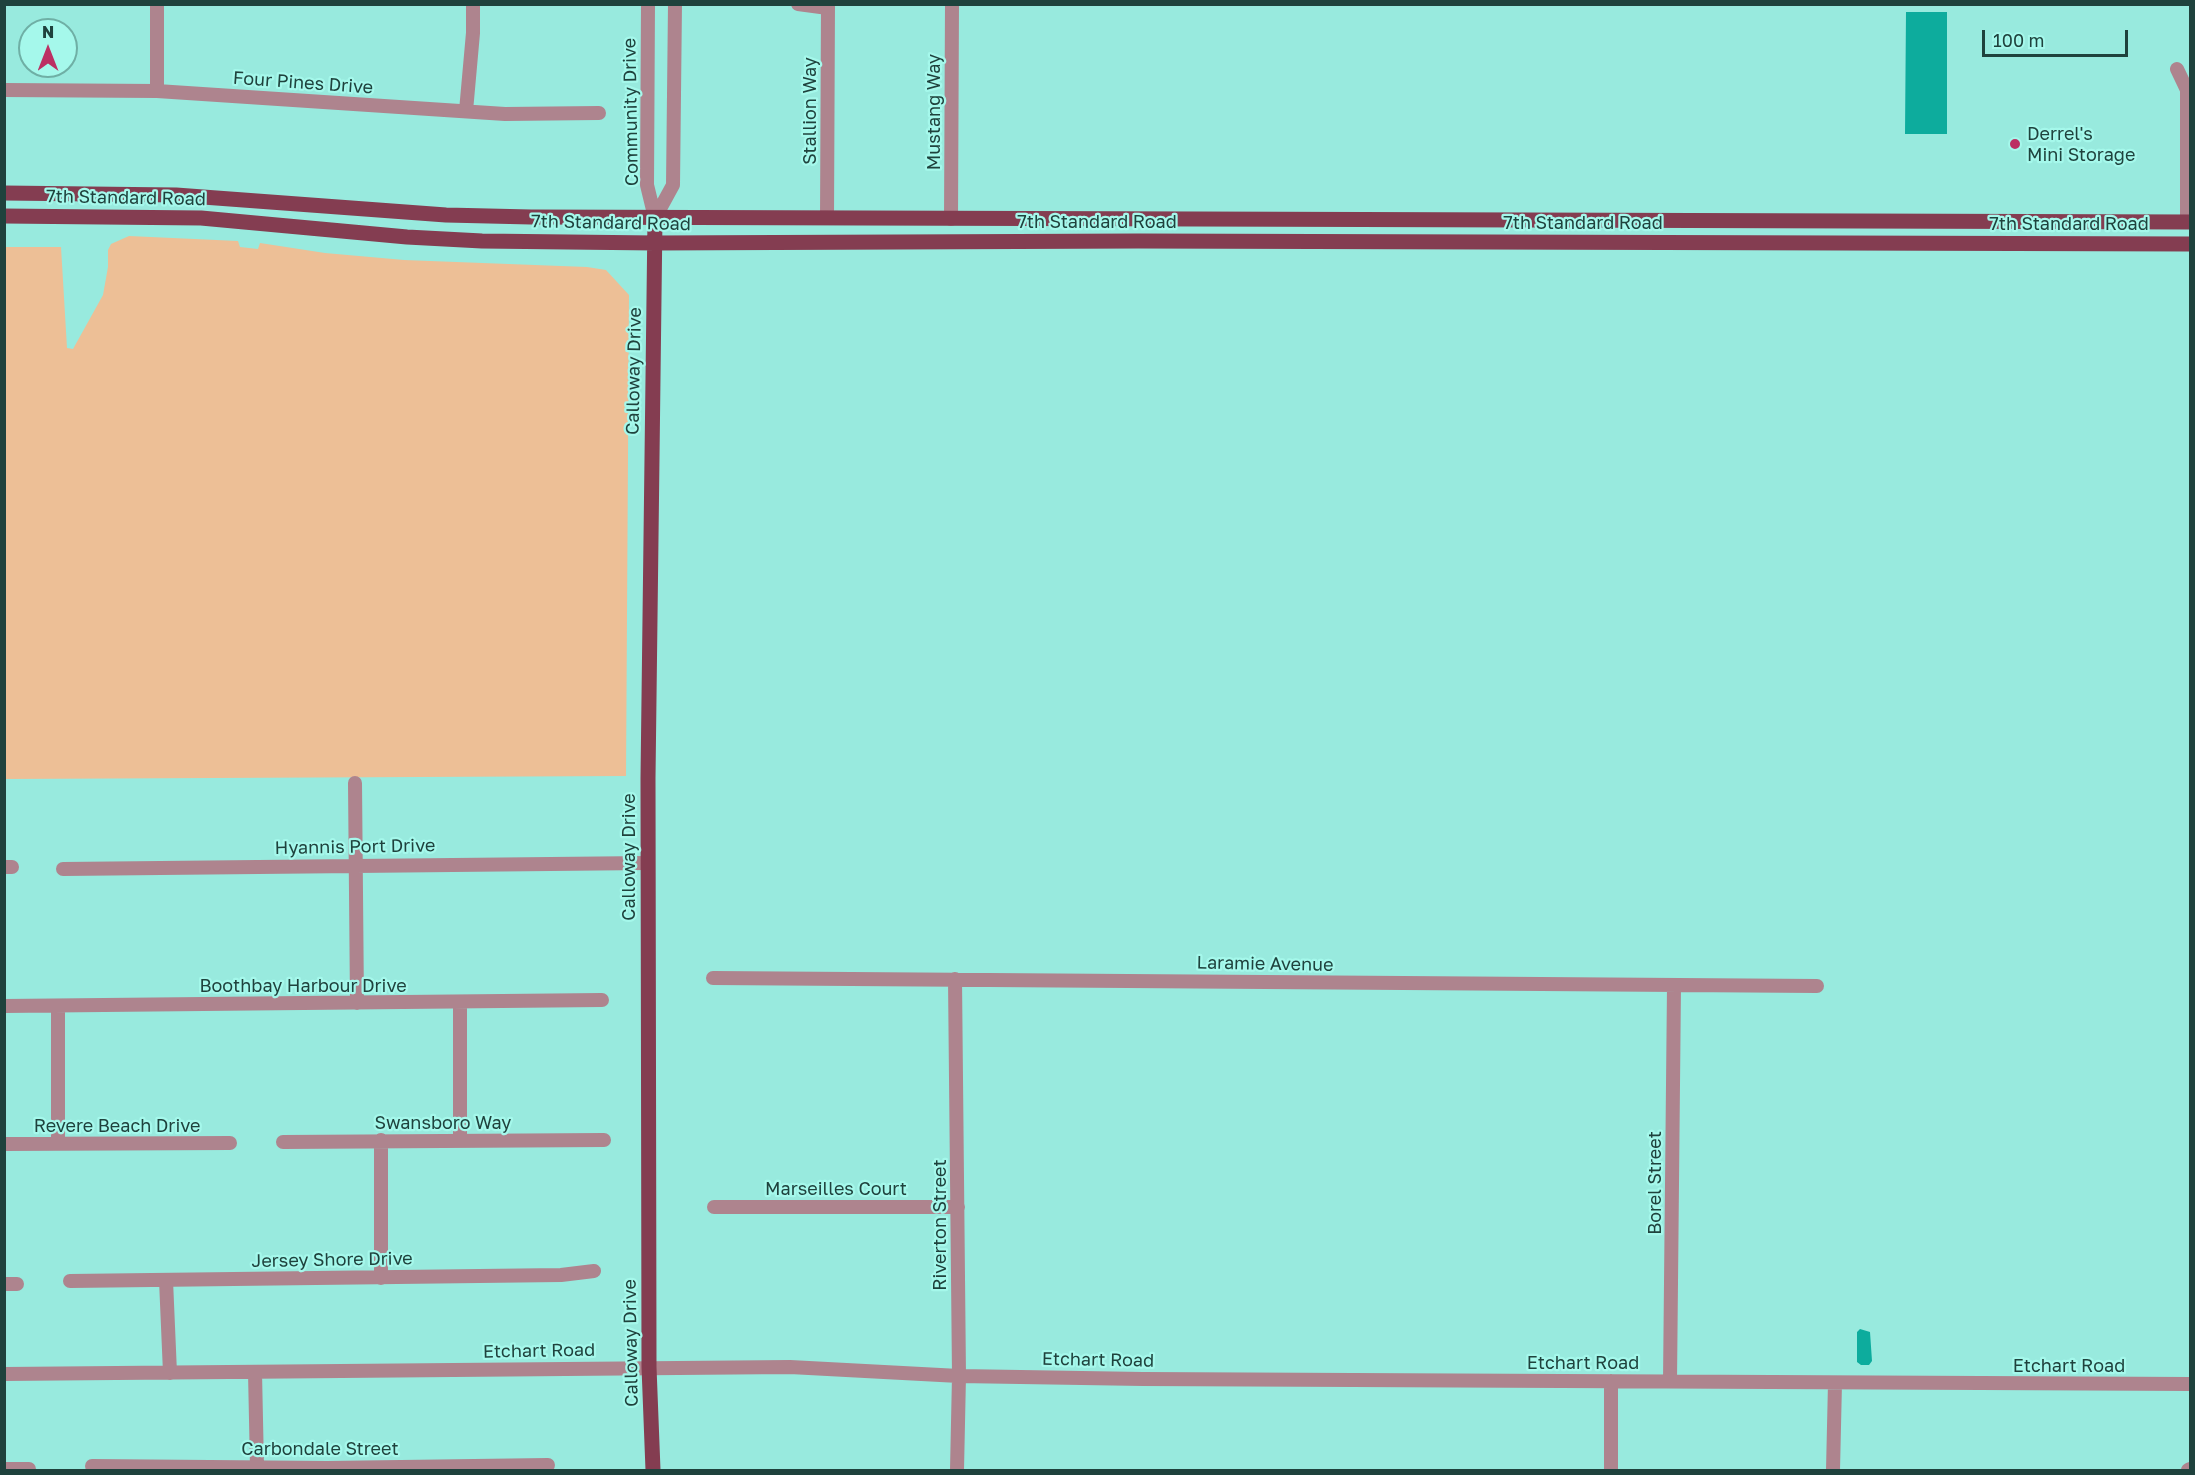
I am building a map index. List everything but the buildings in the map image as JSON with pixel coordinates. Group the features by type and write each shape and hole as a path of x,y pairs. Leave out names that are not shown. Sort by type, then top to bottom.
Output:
{"main road":[{"name":"7th Standard Road","path":"4,193 199,196 490,217 2188,222"},
{"name":"7th Standard Road","path":"4,216 201,218 440,239 655,243 1161,241 2190,244"},
{"name":"Calloway Drive","path":"653,1470 649,1367 648,863 656,218"}],"street":[{"path":"157,4 157,91"},
{"path":"466,111 473,33 473,4"},
{"name":"Community Drive","path":"648,4 647,185 656,218"},
{"name":"Community Drive","path":"656,218 673,185 675,4"},
{"path":"798,4 828,6"},
{"name":"Mustang Way","path":"951,219 952,4"},
{"name":"Stallion Way","path":"827,218 828,6"},
{"path":"2176,69 2187,90 2188,222"},
{"name":"Four Pines Drive","path":"4,90 157,91 505,114 599,113"},
{"path":"355,783 357,1003"},
{"name":"Hyannis Port Drive","path":"63,869 648,863"},
{"name":"Laramie Avenue","path":"712,978 1817,986"},
{"name":"Riverton Street","path":"955,979 959,1376 957,1470"},
{"name":"Borel Street","path":"1670,1381 1674,986"},
{"name":"Boothbay Harbour Drive","path":"4,1006 602,1000"},
{"path":"460,1003 460,1140"},
{"path":"58,1006 58,1144"},
{"path":"381,1140 381,1278"},
{"name":"Swansboro Way","path":"283,1142 604,1140"},
{"name":"Revere Beach Drive","path":"4,1144 230,1143"},
{"name":"Marseilles Court","path":"714,1207 958,1207"},
{"name":"Jersey Shore Drive","path":"70,1281 561,1275 594,1271"},
{"path":"166,1280 170,1373"},
{"name":"Etchart Road","path":"4,1374 790,1367 959,1376 2190,1384"},
{"path":"255,1372 257,1467"},
{"path":"1611,1381 1611,1470"},
{"path":"1833,1470 1835,1383"},
{"name":"Carbondale Street","path":"92,1466 327,1469 548,1465"},
{"path":"4,1469 29,1469"}],"shaded area":[{"path":"1906,12 1947,12 1947,134 1905,134"},
{"path":"129,236 238,241 240,247 258,249 260,243 325,253 404,260 587,267 606,270 629,295 626,776 5,779 4,247 61,247 67,348 73,349 103,295 108,267 108,250 111,244"},
{"path":"1860,1329 1870,1332 1872,1361 1869,1365 1861,1365 1857,1362 1857,1332"}],"place":[{"name":"Derrel's Mini Storage","path":"2015,144"}]}
